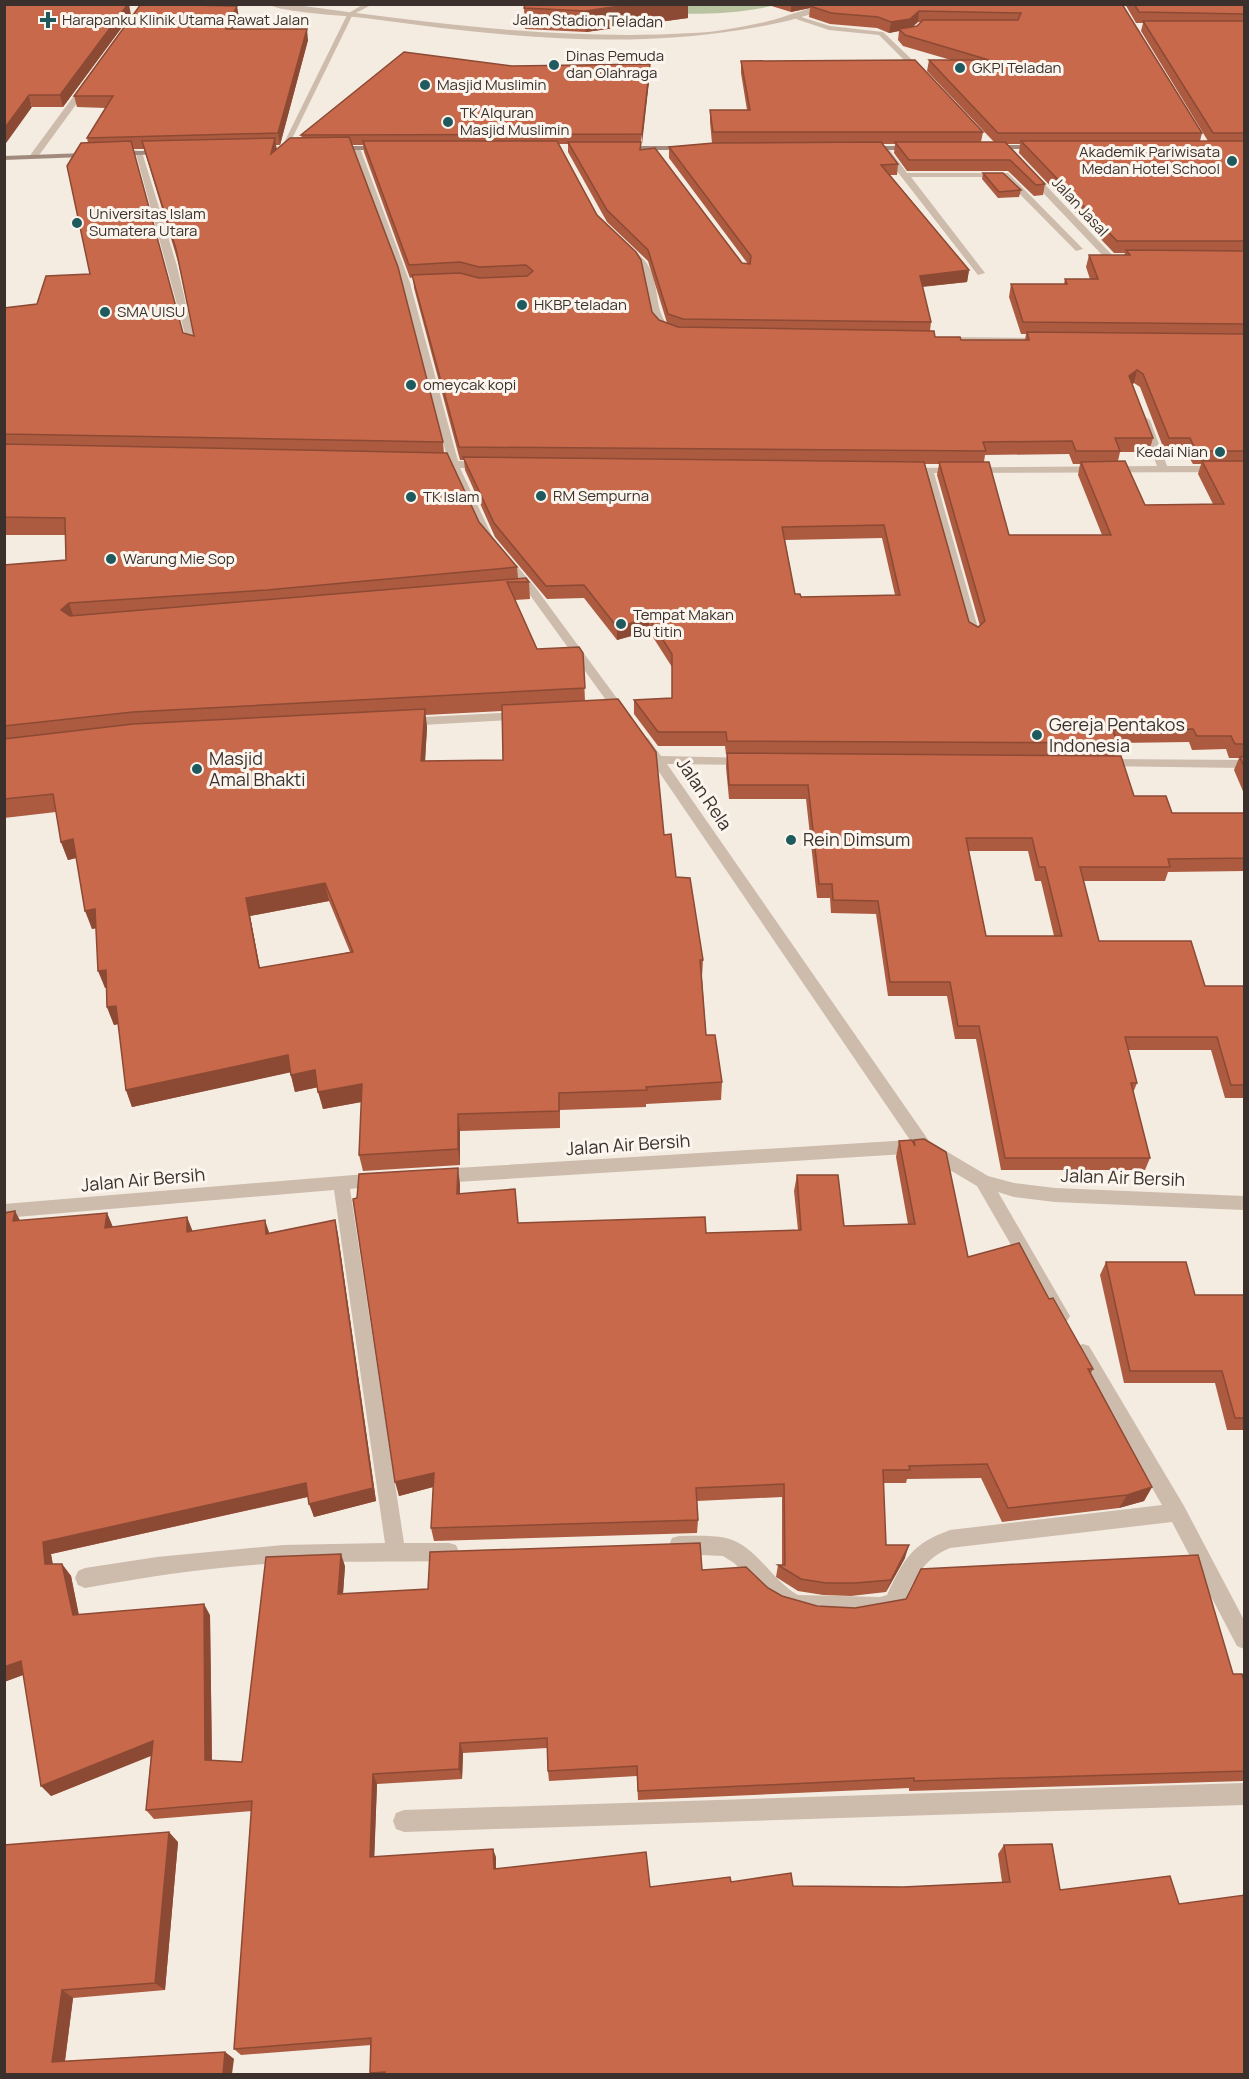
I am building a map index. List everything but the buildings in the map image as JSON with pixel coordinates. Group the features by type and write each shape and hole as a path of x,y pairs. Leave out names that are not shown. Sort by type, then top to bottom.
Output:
{"main road":[{"path":"979,147 1053,148"},
{"path":"324,148 389,148"},
{"path":"606,148 700,148"},
{"path":"860,148 919,148"},
{"path":"272,149 293,149"},
{"path":"4,158 172,152"}],"street":[{"name":"Jalan Stadion Teladan","path":"269,4 500,32 577,37 656,37 733,31 798,18 833,4"},
{"path":"283,149 350,14 370,4"},
{"path":"798,18 829,28 877,32 888,37 927,79"},
{"path":"888,37 899,36"},
{"path":"34,156 90,80"},
{"path":"983,139 990,147"},
{"path":"1005,147 1013,156"},
{"name":"Jalan Rela","path":"356,148 406,283 454,465 488,539 614,712 658,760 923,1146"},
{"path":"654,148 661,158"},
{"path":"883,148 981,273"},
{"path":"138,152 173,266 194,349"},
{"name":"Jalan Jasal","path":"1021,164 1111,258 1132,260"},
{"path":"905,175 1005,175 1079,249"},
{"path":"619,242 642,262 647,272 659,323 663,329 681,336"},
{"path":"406,283 416,282"},
{"path":"935,340 1054,341"},
{"path":"1141,408 1162,468"},
{"path":"418,464 489,465"},
{"path":"892,470 1245,469"},
{"path":"928,470 974,635"},
{"path":"397,723 538,716"},
{"path":"658,760 766,761"},
{"path":"1089,763 1245,764"},
{"name":"Jalan Air Bersih","path":"424,1177 923,1146 983,1181 1014,1190 1055,1195 1245,1203"},
{"name":"Jalan Air Bersih","path":"4,1211 389,1179"},
{"path":"983,1181 1177,1512 1245,1639"},
{"path":"341,1182 396,1554"},
{"path":"663,1546 725,1547 741,1556 782,1597 796,1605 880,1607 894,1602 917,1557 928,1546 1177,1512"},
{"path":"85,1578 157,1566 283,1554 466,1552"},
{"path":"404,1821 1245,1794"}],"green space":[{"path":"540,5 776,5 749,10 690,14"}],"place":[{"name":"Harapanku Klinik Utama Rawat Jalan","path":"48,20"},
{"name":"Dinas Pemuda dan Olahraga","path":"554,65"},
{"name":"GKPI Teladan","path":"960,68"},
{"name":"Masjid Muslimin","path":"425,85"},
{"name":"TK Alquran Masjid Muslimin","path":"448,122"},
{"name":"Akademik Pariwisata Medan Hotel School","path":"1232,161"},
{"name":"Universitas Islam Sumatera Utara","path":"77,223"},
{"name":"HKBP teladan","path":"522,305"},
{"name":"SMA UISU","path":"105,312"},
{"name":"omeycak kopi","path":"411,385"},
{"name":"Kedai Nian","path":"1220,452"},
{"name":"RM Sempurna","path":"541,496"},
{"name":"TK Islam","path":"411,497"},
{"name":"Warung Mie Sop","path":"111,559"},
{"name":"Tempat Makan Bu titin","path":"621,624"},
{"name":"Gereja Pentakos Indonesia","path":"1037,735"},
{"name":"Masjid Amal Bhakti","path":"197,769"},
{"name":"Rein Dimsum","path":"791,840"}]}
